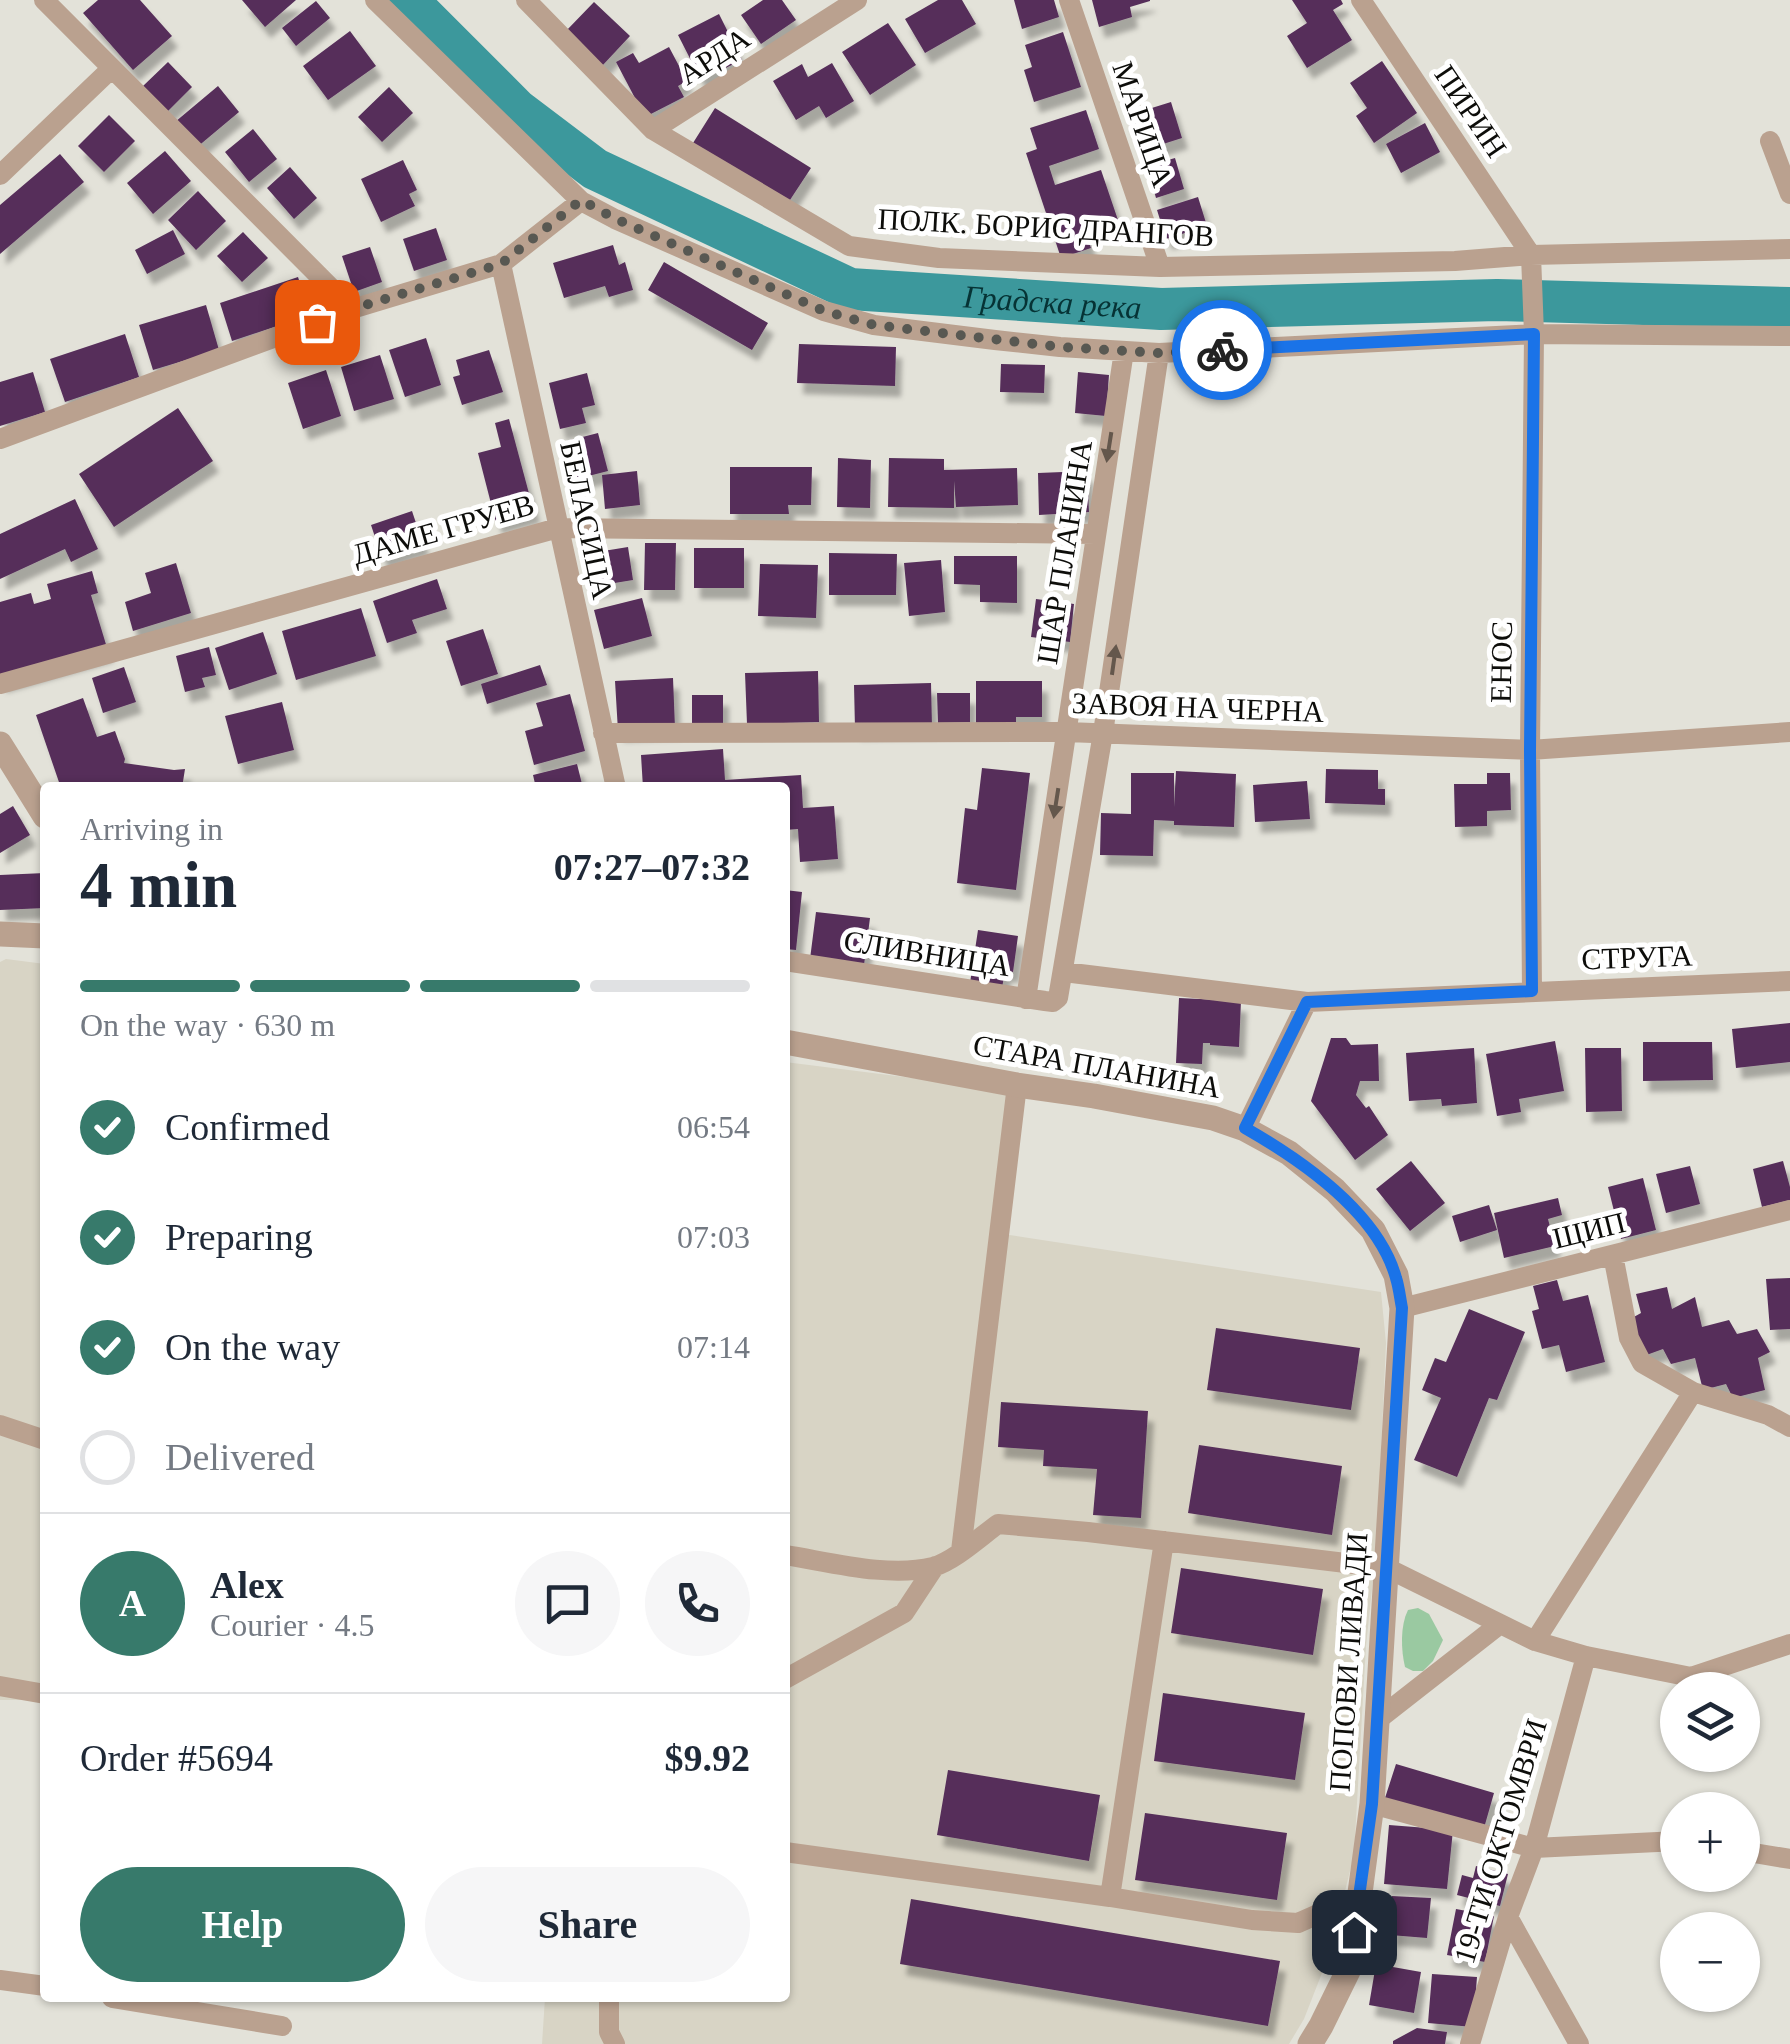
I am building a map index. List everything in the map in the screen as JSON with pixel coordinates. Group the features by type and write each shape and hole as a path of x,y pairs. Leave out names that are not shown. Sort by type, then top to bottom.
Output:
{"street":[{"path":"44,0 352,309"},
{"path":"375,0 581,200 824,311 874,325 1060,347 1159,353 1534,334 1790,336"},
{"name":"ПОЛК. БОРИС ДРАНГОВ","path":"526,0 653,130 849,246 940,258 1160,267 1790,249"},
{"name":"АРДА","path":"653,130 857,0"},
{"name":"МАРИЦА","path":"1070,0 1160,267"},
{"name":"ПИРИН","path":"1361,0 1531,255"},
{"path":"0,175 111,69"},
{"path":"1770,141 1790,194"},
{"path":"0,439 352,309 501,264 581,200"},
{"path":"1531,255 1534,334"},
{"name":"БЕЛАСИЦА","path":"501,264 615,782"},
{"name":"ЕНОС","path":"1532,991 1534,334"},
{"name":"ШАР ПЛАНИНА","path":"1026,999 1124,350"},
{"path":"1064,972 1104,733 1159,353"},
{"name":"ДАМЕ ГРУЕВ","path":"0,684 558,528 1096,534"},
{"name":"ЗАВОЯ НА ЧЕРНА","path":"603,733 1067,732 1530,750 1790,732"},
{"path":"0,744 40,808"},
{"path":"0,934 40,936"},
{"name":"СЛИВНИЦА","path":"790,962 1053,1002 1058,998 1064,972"},
{"name":"СТРУГА","path":"1064,972 1307,1002 1790,981"},
{"path":"1245,1128 1307,1002"},
{"name":"СТАРА ПЛАНИНА","path":"790,1043 1212,1118 1245,1128 1289,1153 1334,1190 1373,1230 1396,1274"},
{"path":"960,1551 1018,1086"},
{"name":"ЩИП","path":"1402,1308 1790,1210"},
{"path":"1613,1255 1628,1338 1642,1362 1693,1392 1768,1415 1790,1426"},
{"name":"ПОПОВИ ЛИВАДИ","path":"1310,2044 1350,1967 1372,1804 1402,1308 1396,1274"},
{"path":"1535,1641 1693,1392"},
{"path":"0,1424 40,1438"},
{"path":"790,1556 891,1571 935,1566 998,1524 1387,1568 1535,1641 1586,1656 1691,1677 1790,1644"},
{"path":"1110,1896 1164,1541"},
{"path":"790,1675 904,1613 935,1566"},
{"path":"1376,1721 1500,1624"},
{"name":"19-ТИ ОКТОМВРИ","path":"1470,2044 1508,1917 1534,1848 1586,1656"},
{"path":"0,1686 40,1693"},
{"path":"1372,1804 1534,1848 1660,1842"},
{"path":"790,1853 1110,1896 1252,1920 1298,1922 1358,1896"},
{"path":"1760,1854 1790,1859"},
{"path":"1508,1917 1580,2044"},
{"path":"0,1980 40,1985"},
{"path":"136,2002 282,2026"},
{"path":"609,2002 609,2032 615,2044"}],"shaded area":[{"path":"6,959 40,963 40,1700 0,1700 0,962"},
{"path":"790,1063 1016,1091 1003,1234 1381,1292 1386,1343 1377,1542 1366,1646 1354,1855 1329,1955 1304,2019 1289,2044 542,2044 545,2002 790,2002"}],"green space":[{"path":"1418,1608 1429,1614 1443,1640 1433,1661 1423,1671 1413,1671 1405,1667 1402,1631 1408,1610"}],"building":[{"path":"98,0 140,0 172,36 133,70 83,13"},
{"path":"242,0 296,0 265,27"},
{"path":"763,0 782,0 796,20 761,44 741,15"},
{"path":"938,0 962,0 976,24 925,53 905,19"},
{"path":"1014,0 1054,0 1059,17 1022,29"},
{"path":"1092,0 1150,1 1130,7 1132,17 1099,27"},
{"path":"1292,0 1341,0 1343,4 1333,10 1352,40 1307,68 1287,36 1307,23"},
{"path":"316,1 330,18 296,46 282,28"},
{"path":"594,2 630,36 602,66 566,31"},
{"path":"719,14 742,60 701,80 678,35"},
{"path":"888,23 916,65 870,95 842,52"},
{"path":"350,31 376,66 328,100 303,66"},
{"path":"1063,32 1081,87 1034,102 1024,70 1032,67 1025,45"},
{"path":"669,47 687,81 678,86 684,97 645,117 616,62 633,53 639,63"},
{"path":"1382,61 1417,113 1374,143 1356,116 1367,108 1350,83"},
{"path":"168,62 192,87 168,111 143,86"},
{"path":"832,63 854,101 826,118 819,106 796,120 773,81 802,64 808,77"},
{"path":"218,86 239,112 196,148 175,122"},
{"path":"389,87 413,113 382,142 358,117"},
{"path":"1171,102 1182,138 1138,152 1126,116"},
{"path":"715,108 811,168 788,203 693,143"},
{"path":"1086,110 1099,149 1049,166 1055,185 1101,170 1119,223 1086,234 1091,248 1061,258 1026,153 1037,149 1030,128"},
{"path":"109,115 135,141 104,172 78,146"},
{"path":"1425,123 1440,152 1401,173 1386,144"},
{"path":"253,129 277,159 249,182 225,152"},
{"path":"165,151 191,181 153,214 127,183"},
{"path":"60,154 84,182 0,254 0,205"},
{"path":"1175,158 1184,189 1156,198 1147,166"},
{"path":"403,160 417,190 409,194 415,206 381,222 361,179"},
{"path":"290,167 317,198 294,219 267,188"},
{"path":"198,191 226,221 196,250 168,220"},
{"path":"1198,197 1207,226 1166,239 1157,210"},
{"path":"436,228 447,260 414,271 403,239"},
{"path":"173,230 185,254 147,274 135,250"},
{"path":"243,232 268,258 242,282 217,256"},
{"path":"613,245 619,265 625,262 633,290 609,297 605,286 564,298 553,263"},
{"path":"370,247 382,282 354,292 342,256"},
{"path":"664,262 768,323 752,350 648,290"},
{"path":"298,277 310,315 232,341 220,303"},
{"path":"206,305 219,350 153,370 139,325"},
{"path":"125,334 139,377 65,402 50,359"},
{"path":"426,338 441,385 405,397 389,350"},
{"path":"799,344 896,347 895,386 797,383"},
{"path":"489,350 503,392 462,405 453,377 460,375 456,360"},
{"path":"380,355 394,399 354,411 341,367"},
{"path":"1001,364 1045,365 1044,393 1000,392"},
{"path":"326,370 341,416 303,429 288,383"},
{"path":"33,372 45,412 0,426 0,382"},
{"path":"1078,372 1109,375 1106,416 1075,413"},
{"path":"587,373 595,405 582,408 586,423 560,429 549,383"},
{"path":"178,408 213,461 114,527 79,474"},
{"path":"509,419 534,512 496,523 478,453 501,447 495,423"},
{"path":"598,433 608,471 569,481 559,443"},
{"path":"838,458 871,460 870,508 837,507"},
{"path":"889,458 944,459 944,470 1017,468 1018,505 956,507 954,481 954,508 888,507"},
{"path":"730,467 812,467 811,505 788,505 789,514 730,514"},
{"path":"637,471 640,505 605,509 602,475"},
{"path":"1087,471 1089,512 1039,515 1038,473"},
{"path":"75,499 98,549 71,562 65,549 0,579 0,534"},
{"path":"412,511 423,544 382,558 371,525"},
{"path":"645,543 676,543 675,590 644,590"},
{"path":"628,547 633,580 590,587 585,554"},
{"path":"694,548 744,548 744,588 694,588"},
{"path":"829,553 897,554 896,595 829,595"},
{"path":"954,556 1017,556 1017,603 980,602 980,585 954,584"},
{"path":"941,560 945,612 909,616 904,563"},
{"path":"176,563 191,613 133,631 125,602 151,593 145,573"},
{"path":"760,564 818,565 816,618 758,616"},
{"path":"92,571 98,593 91,595 108,651 0,682 0,602 31,593 34,604 51,599 47,584"},
{"path":"437,579 447,609 412,620 417,633 387,643 373,601"},
{"path":"642,598 652,636 604,649 594,610"},
{"path":"1036,599 1074,604 1070,642 1031,637"},
{"path":"361,608 376,656 296,680 282,631"},
{"path":"483,629 498,674 461,686 446,641"},
{"path":"263,632 277,674 229,690 215,648"},
{"path":"209,647 216,675 202,678 205,687 185,692 176,656"},
{"path":"540,665 547,685 487,704 481,684"},
{"path":"124,667 136,702 103,713 92,678"},
{"path":"818,671 819,722 747,724 745,673"},
{"path":"673,678 675,728 618,731 615,681"},
{"path":"976,681 1042,681 1042,717 1016,717 1016,723 976,723"},
{"path":"931,683 932,727 855,729 854,685"},
{"path":"937,693 970,693 970,722 938,723"},
{"path":"570,694 585,751 534,765 525,731 543,726 536,703"},
{"path":"692,695 723,695 723,724 692,724"},
{"path":"83,698 97,737 115,731 124,763 185,769 183,782 59,782 36,715"},
{"path":"282,702 294,750 238,764 225,716"},
{"path":"723,749 725,780 801,775 803,808 834,806 838,859 800,862 798,829 790,830 790,782 643,782 641,755"},
{"path":"577,764 582,782 535,782 533,775"},
{"path":"982,768 1030,773 1016,890 957,883 965,808 977,810"},
{"path":"1326,769 1378,770 1378,789 1385,789 1385,805 1325,803"},
{"path":"1176,771 1236,774 1234,827 1174,825 1174,821 1154,820 1153,856 1100,855 1101,813 1131,814 1131,773 1174,773 1174,807"},
{"path":"1487,773 1510,773 1511,810 1487,811 1487,826 1455,827 1454,784 1487,784"},
{"path":"1307,781 1310,819 1255,822 1253,785"},
{"path":"13,806 30,835 0,853 0,814"},
{"path":"40,873 40,908 0,910 0,875"},
{"path":"790,891 802,892 796,950 790,949"},
{"path":"816,912 870,918 864,965 810,959"},
{"path":"978,930 1018,936 1013,972 1005,971 1002,988 970,983"},
{"path":"1179,998 1241,1001 1239,1047 1203,1043 1202,1064 1176,1063"},
{"path":"1790,1023 1790,1062 1736,1068 1732,1029"},
{"path":"1331,1038 1346,1038 1351,1045 1378,1044 1379,1081 1360,1081 1356,1095 1366,1108 1369,1106 1388,1135 1355,1160 1311,1101"},
{"path":"1555,1041 1564,1091 1519,1099 1521,1112 1497,1116 1486,1054"},
{"path":"1643,1042 1712,1042 1713,1080 1643,1081"},
{"path":"1474,1048 1477,1103 1442,1106 1441,1099 1409,1101 1406,1053"},
{"path":"1585,1048 1621,1048 1622,1111 1586,1112"},
{"path":"1411,1161 1445,1203 1410,1231 1376,1189"},
{"path":"1783,1161 1790,1200 1762,1207 1753,1169"},
{"path":"1690,1166 1700,1204 1666,1213 1656,1174"},
{"path":"1643,1178 1656,1230 1621,1239 1608,1187"},
{"path":"1558,1198 1562,1215 1548,1219 1555,1246 1504,1258 1494,1213"},
{"path":"1489,1205 1497,1230 1460,1242 1452,1216"},
{"path":"1790,1278 1790,1329 1770,1330 1766,1279"},
{"path":"1557,1280 1563,1301 1588,1295 1605,1362 1566,1372 1559,1345 1542,1349 1532,1311 1539,1309 1533,1286"},
{"path":"1667,1287 1672,1309 1695,1297 1702,1327 1729,1320 1737,1334 1757,1329 1770,1352 1758,1358 1765,1390 1733,1398 1726,1384 1703,1390 1695,1358 1671,1364 1663,1349 1641,1357 1632,1318 1641,1313 1636,1294"},
{"path":"1469,1309 1525,1332 1497,1400 1489,1398 1457,1477 1414,1460 1441,1398 1422,1390 1435,1358 1446,1362"},
{"path":"1216,1328 1360,1348 1351,1410 1207,1390"},
{"path":"1001,1402 1148,1411 1141,1518 1093,1515 1097,1469 1043,1466 1044,1450 998,1447"},
{"path":"1199,1445 1342,1466 1332,1535 1188,1513"},
{"path":"1181,1568 1323,1589 1313,1655 1171,1633"},
{"path":"1163,1693 1305,1713 1295,1780 1154,1761"},
{"path":"1396,1764 1494,1793 1484,1828 1385,1798"},
{"path":"948,1770 1100,1795 1089,1861 937,1835"},
{"path":"1145,1813 1287,1833 1277,1900 1135,1880"},
{"path":"1389,1825 1453,1830 1447,1889 1384,1884"},
{"path":"1476,1866 1508,1874 1500,1906 1457,1895 1462,1875 1473,1878"},
{"path":"1392,1896 1431,1898 1427,1938 1390,1935"},
{"path":"911,1899 1280,1961 1268,2026 900,1964"},
{"path":"1456,1909 1494,1916 1485,1962 1447,1955"},
{"path":"1376,1964 1421,1972 1414,2013 1369,2005"},
{"path":"1432,1974 1477,1977 1473,2027 1428,2023"},
{"path":"1417,2028 1447,2032 1445,2044 1393,2044"}],"waterway":[{"name":"Градска река","path":"407,0 517,110 595,169 850,289 1161,309 1497,300 1790,308"}],"way so far":[{"path":"317,322 501,264 581,200 824,311 874,325 1060,347 1159,353 1222,350"}],"route":[{"path":"1222,350 1534,334 1532,991 1307,1002 1245,1128 1289,1153 1334,1190 1373,1230 1396,1274 1402,1308 1372,1804 1354,1932"}]}
